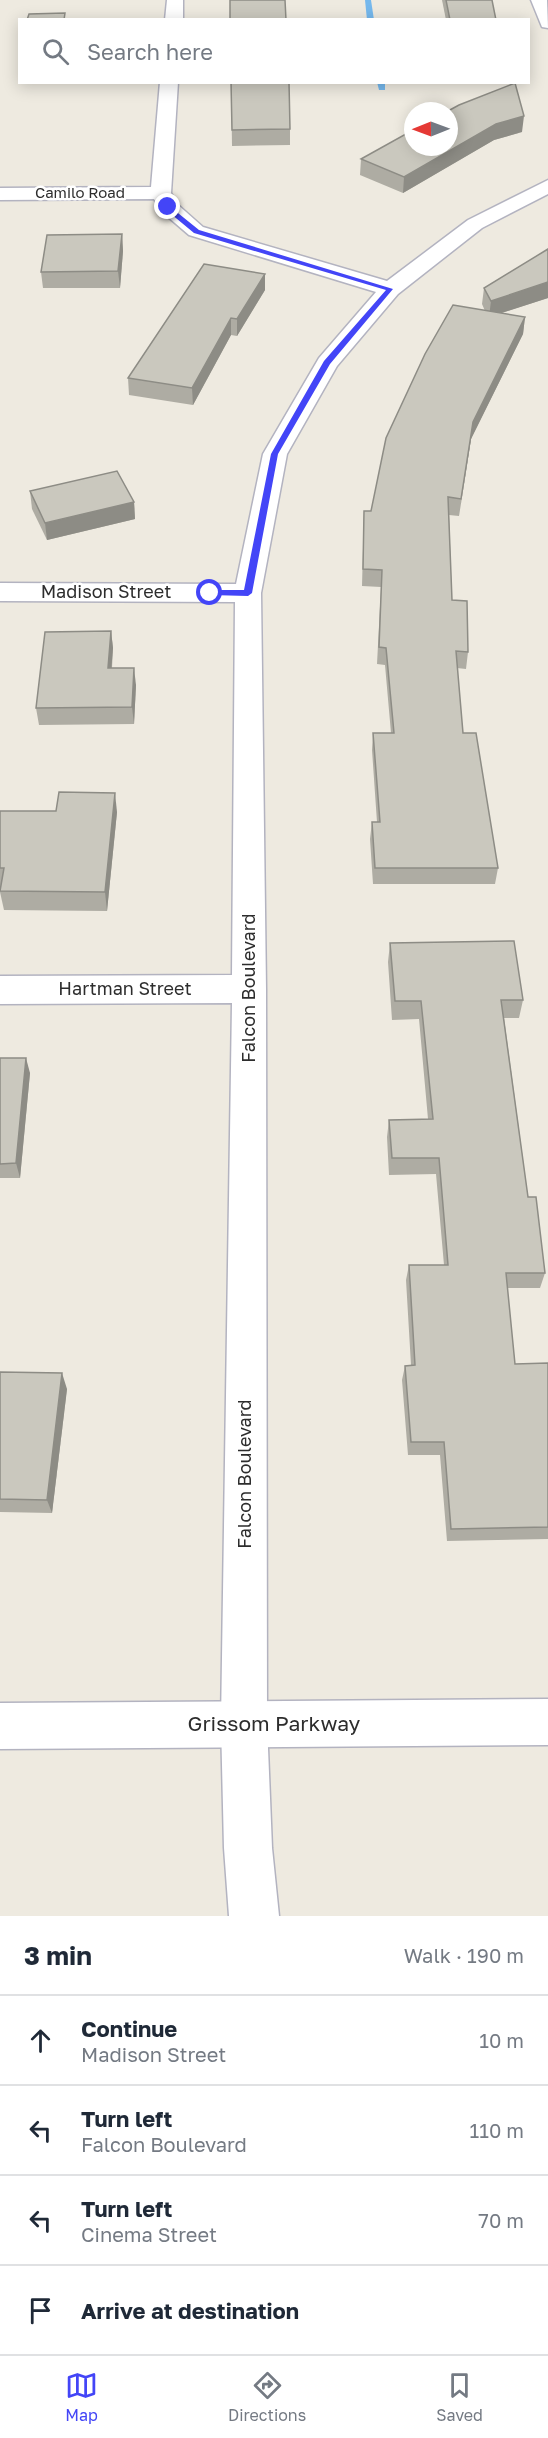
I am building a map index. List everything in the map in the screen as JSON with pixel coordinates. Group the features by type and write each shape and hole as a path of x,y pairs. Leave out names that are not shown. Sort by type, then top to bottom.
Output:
{"street":[{"path":"174,18 175,0"},
{"path":"538,0 548,23"},
{"path":"169,84 161,192 168,207 196,231 390,289"},
{"name":"Falcon Boulevard","path":"254,1916 248,1848 244,1723 249,989 248,593 275,454 327,363 390,289 475,224 548,186"},
{"name":"Camilo Road","path":"0,194 161,192"},
{"name":"Madison Street","path":"0,592 248,593"},
{"name":"Hartman Street","path":"0,990 249,989"},
{"name":"Grissom Parkway","path":"0,1726 548,1722"}],"building":[{"path":"230,0 285,0 286,18 230,18"},
{"path":"446,0 492,0 496,18 450,18"},
{"path":"65,13 64,18 28,18 29,14"},
{"path":"231,84 289,84 290,129 232,130"},
{"path":"515,84 524,116 496,124 458,146 458,106"},
{"path":"404,135 404,156 440,156 404,177 361,159"},
{"path":"122,234 118,271 41,272 47,235"},
{"path":"548,249 548,282 491,301 484,288"},
{"path":"204,264 265,274 237,319 231,318 192,388 128,378"},
{"path":"453,305 525,317 473,422 461,499 448,497 452,600 467,601 468,652 456,651 463,733 476,733 498,868 375,868 372,822 380,822 373,733 394,733 386,648 379,647 382,570 363,569 364,511 371,511 386,438 425,354"},
{"path":"117,471 134,502 45,523 30,491"},
{"path":"111,631 108,668 134,668 132,707 36,708 45,632"},
{"path":"59,792 115,793 105,892 0,891 4,868 0,868 0,811 56,811"},
{"path":"514,941 523,1000 501,1000 528,1197 536,1197 545,1273 506,1273 515,1364 548,1363 548,1527 451,1529 444,1442 411,1442 405,1366 415,1365 409,1265 448,1265 439,1158 392,1158 389,1120 433,1119 421,1001 395,1001 390,943"},
{"path":"0,1058 26,1058 16,1163 0,1164"},
{"path":"0,1372 62,1373 47,1500 0,1499"}],"waterway":[{"path":"368,0 371,18"},
{"path":"381,84 382,88"}],"route":[{"path":"168,207 196,231 390,289 327,363 275,454 248,593 210,593"}]}
